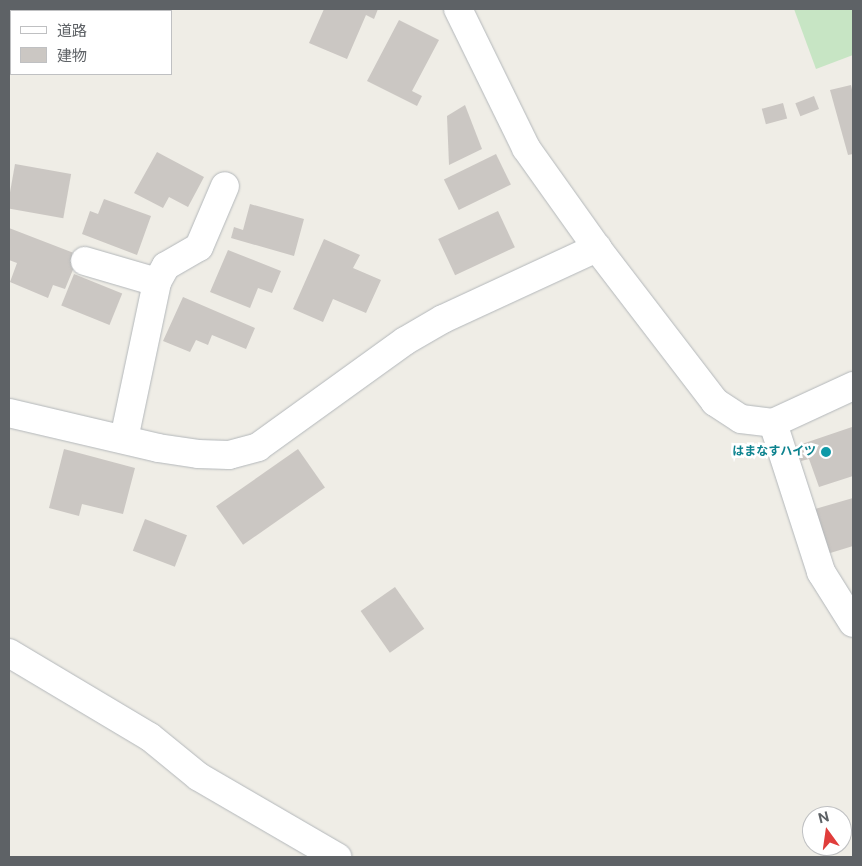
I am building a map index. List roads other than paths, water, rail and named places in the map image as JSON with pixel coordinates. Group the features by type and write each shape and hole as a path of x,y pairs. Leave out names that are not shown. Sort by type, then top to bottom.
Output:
{"street":[{"path":"458,9 526,148 597,248 715,402 741,419 773,423 853,386"},
{"path":"124,440 157,282 166,266 199,247 225,186"},
{"path":"9,413 124,440 198,454 229,455 258,447 405,341 443,319 597,248"},
{"path":"85,261 157,282"},
{"path":"773,423 821,572 853,623"},
{"path":"9,653 150,737 199,777 337,857"}],"place":[{"name":"はまなすハイツ","path":"826,452"}]}
